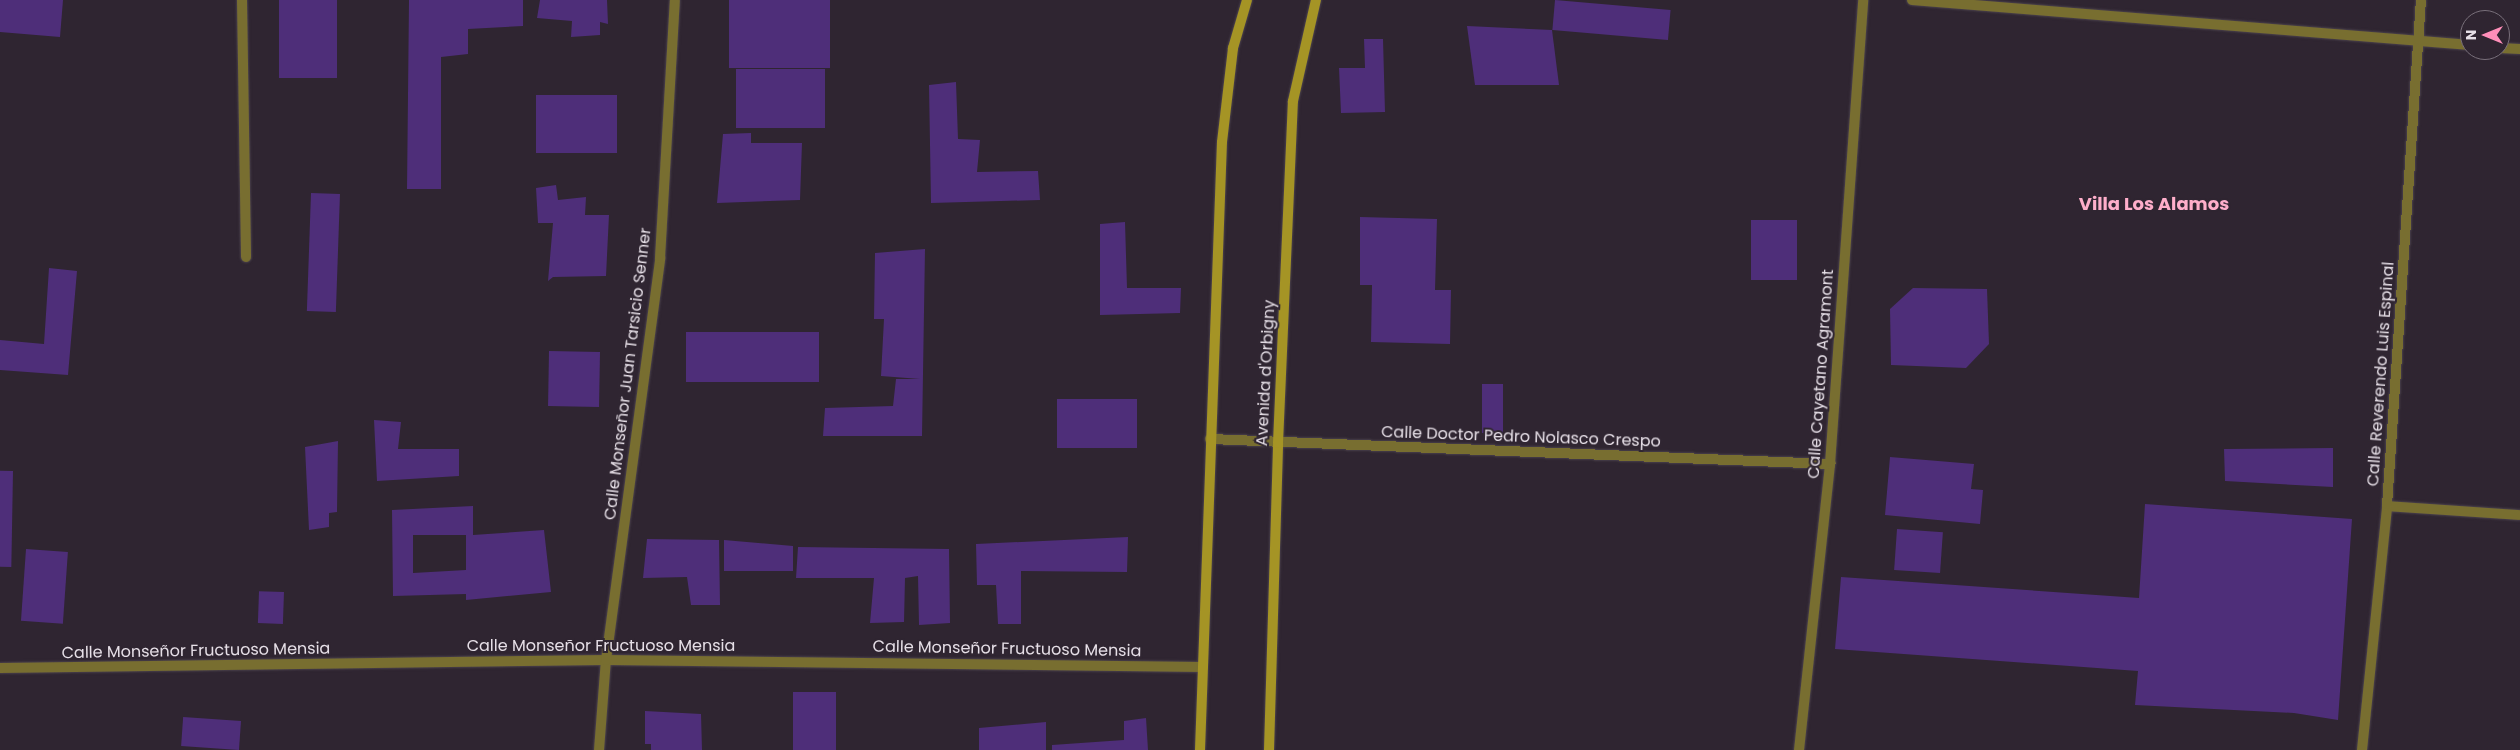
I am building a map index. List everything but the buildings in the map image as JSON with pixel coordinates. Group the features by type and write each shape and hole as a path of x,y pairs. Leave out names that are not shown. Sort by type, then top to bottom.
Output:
{"main road":[{"path":"1200,750 1222,142 1233,48 1247,0"},
{"name":"Avenida d'Orbigny","path":"1269,750 1278,443 1293,101 1316,0"}],"street":[{"path":"242,0 246,257"},
{"name":"Calle Monseñor Juan Tarsicio Senner","path":"599,750 606,660 660,258 675,0"},
{"name":"Calle Cayetano Agramont","path":"1799,750 1830,464 1862,0"},
{"path":"1912,0 2460,45"},
{"name":"Calle Reverendo Luis Espinal","path":"2362,750 2387,506 2422,0"},
{"name":"Calle Doctor Pedro Nolasco Crespo","path":"1210,439 1830,464"},
{"path":"2387,506 2520,515"},
{"name":"Calle Monseñor Fructuoso Mensia","path":"0,668 606,660 1203,666"}],"district":[{"name":"Villa Los Alamos","path":"2154,204"}]}
